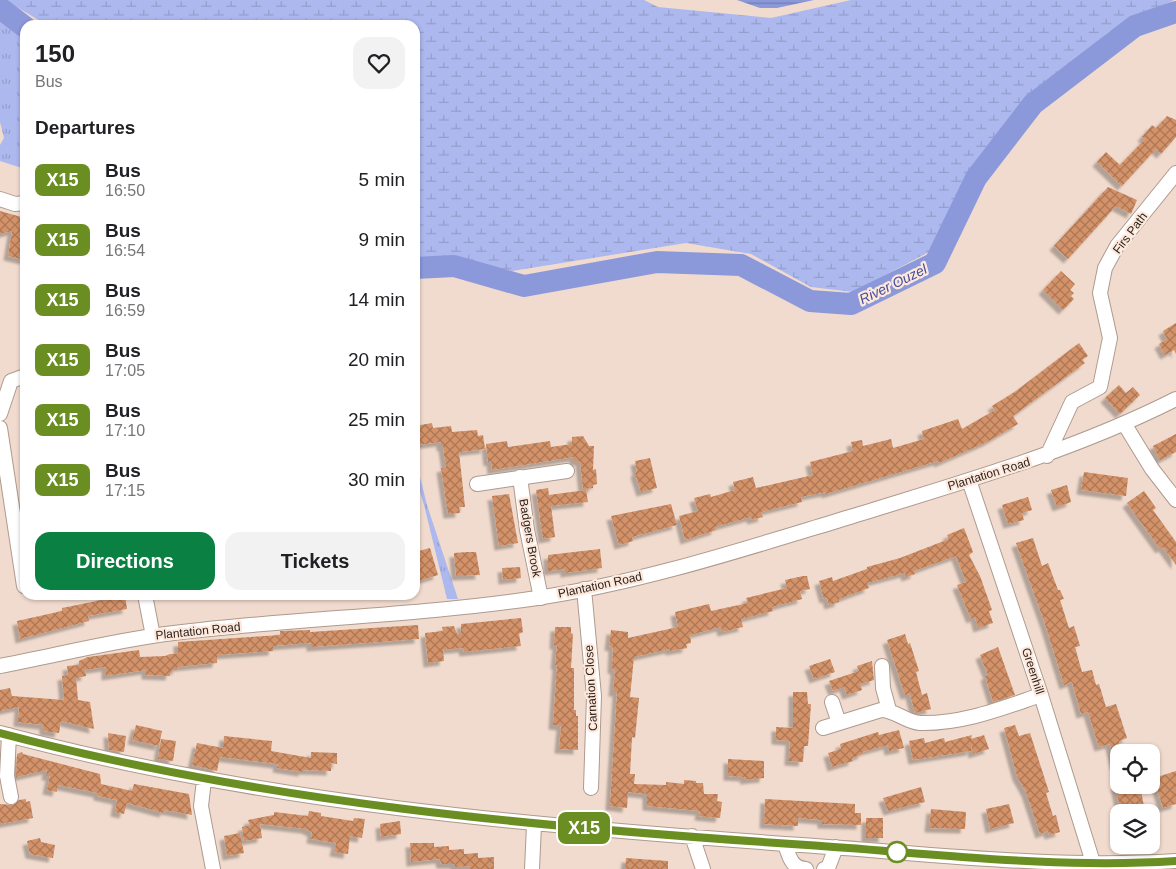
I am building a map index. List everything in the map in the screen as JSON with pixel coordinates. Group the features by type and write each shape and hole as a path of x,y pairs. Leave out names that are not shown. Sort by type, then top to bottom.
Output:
{"street":[{"name":"Firs Path","path":"1047,456 1072,402 1100,386 1110,338 1100,293 1105,268 1118,246 1176,173"},
{"path":"0,200 20,204"},
{"path":"0,414 11,381 20,378"},
{"name":"Plantation Road","path":"0,666 153,636 454,609 541,598 584,589 697,563 1047,456 1125,425 1176,400"},
{"path":"1125,425 1152,469 1176,500"},
{"path":"0,428 20,560"},
{"path":"477,484 567,471"},
{"name":"Badgers Brook","path":"520,477 527,530 541,598"},
{"name":"Greenhill","path":"969,480 1041,695 1093,867"},
{"name":"Carnation Close","path":"584,589 594,696 591,788"},
{"path":"146,600 153,636"},
{"path":"882,666 883,688 889,710 901,718 919,723 970,719 1041,695"},
{"path":"832,702 839,723"},
{"path":"823,728 889,710"},
{"path":"11,797 7,776 5,734 204,780 400,810 534,825 1093,867 1176,861"},
{"path":"204,780 201,806 213,869"},
{"path":"532,869 534,825"},
{"path":"692,836 703,869"},
{"path":"785,844 790,861 799,868 806,869"},
{"path":"824,869 828,868 836,847"}],"green space":[{"path":"5,0 644,0 658,7 771,18 851,0 1174,0 1109,32 1028,100 972,173 929,252 853,292 811,287 751,254 686,243 512,271 455,258 420,257 420,20 39,20"},
{"path":"0,21 20,35 20,167 0,161 0,145 4,138 0,122"},
{"path":"420,477 427,505 458,599 447,599 420,492"}],"shaded area":[{"path":"737,0 814,0 777,8 760,8"}],"building":[{"path":"1167,116 1176,120 1176,137 1161,154 1156,149 1122,186 1097,162 1106,152 1120,165 1145,139 1142,137 1152,125 1156,128"},
{"path":"1108,187 1137,200 1131,214 1116,206 1068,259 1054,246"},
{"path":"0,211 20,217 20,259 8,256 12,231 0,234"},
{"path":"1061,271 1075,284 1070,290 1074,293 1071,296 1074,299 1063,310 1043,290"},
{"path":"1176,323 1176,354 1174,350 1165,355 1159,344 1167,339 1163,331"},
{"path":"1079,343 1088,356 1082,360 1085,363 1013,416 1018,424 987,442 939,463 938,461 826,494 826,492 801,497 802,502 761,512 763,517 752,520 751,517 715,527 716,530 685,540 679,516 698,511 694,498 710,494 711,497 735,490 733,482 753,477 756,488 813,475 810,462 853,451 851,442 862,440 863,446 891,439 893,448 924,439 922,431 958,419 962,429 995,410 992,406 1016,391"},
{"path":"1119,385 1126,393 1133,387 1140,395 1120,414 1105,398"},
{"path":"432,423 433,428 451,426 452,432 477,430 478,436 483,435 485,449 459,452 465,507 459,507 460,513 448,514 441,468 446,467 443,446 441,447 441,442 420,445 420,425"},
{"path":"1176,434 1176,452 1160,460 1153,446"},
{"path":"583,436 589,446 594,446 593,470 596,469 597,484 593,485 593,488 583,489 580,461 574,461 574,457 492,470 491,461 488,462 486,444 507,441 508,447 550,441 551,447 572,444 572,437"},
{"path":"650,458 657,488 641,492 635,473 637,471 635,461"},
{"path":"1084,472 1128,478 1126,496 1081,490"},
{"path":"1067,485 1071,502 1057,507 1051,490"},
{"path":"548,488 549,495 586,490 588,502 551,506 555,537 543,539 536,490"},
{"path":"1144,491 1156,508 1153,510 1176,542 1176,565 1163,547 1160,549 1127,503"},
{"path":"509,494 518,543 499,546 492,496"},
{"path":"1028,497 1032,510 1022,513 1024,520 1008,524 1002,505"},
{"path":"671,504 677,525 632,537 633,541 619,545 611,516"},
{"path":"964,528 973,552 969,555 980,576 992,610 989,611 993,623 978,628 975,617 971,619 957,585 966,582 956,556 914,571 915,574 906,577 905,573 867,583 869,588 839,599 839,602 829,605 827,598 824,599 819,581 832,577 833,581 867,569 867,567 900,558 949,539 947,535"},
{"path":"1033,538 1042,566 1048,563 1058,590 1060,590 1064,599 1060,600 1069,628 1074,626 1080,646 1075,647 1082,672 1092,670 1096,685 1099,684 1106,707 1116,704 1127,738 1119,741 1119,744 1099,747 1088,712 1081,714 1072,682 1064,685 1045,624 1016,543"},
{"path":"430,548 438,575 420,580 420,551"},
{"path":"600,549 602,568 565,573 565,569 548,571 548,555"},
{"path":"476,552 480,575 456,576 454,553"},
{"path":"520,567 521,578 503,580 502,568"},
{"path":"807,576 810,589 800,591 802,599 772,607 773,611 741,619 743,627 722,632 721,627 690,635 691,643 686,644 687,648 670,651 670,649 634,657 630,697 639,698 635,738 632,737 630,774 635,774 634,784 666,785 666,782 684,784 684,780 703,783 704,794 718,794 717,801 722,802 720,818 699,816 700,811 647,806 647,794 628,792 627,808 610,806 617,692 613,692 615,670 612,669 613,647 609,646 611,630 628,632 628,638 678,627 675,612 709,604 711,611 748,603 746,598 787,588 785,580"},
{"path":"102,600 126,600 127,609 88,616 89,621 20,639 17,621 62,611 62,608"},
{"path":"521,618 523,632 519,634 521,646 464,652 463,648 443,650 444,661 428,663 425,633 443,631 442,627 454,626 457,634 461,633 461,624"},
{"path":"418,625 419,639 311,647 311,643 273,646 273,651 217,655 217,663 177,667 177,670 171,670 170,676 146,675 146,670 106,676 106,667 85,670 86,676 76,678 78,700 90,702 94,729 61,721 59,733 44,731 44,725 18,722 19,707 0,711 0,690 10,688 12,696 64,700 62,676 68,675 67,666 79,665 79,661 88,657 139,650 140,657 165,656 178,654 178,642 280,635 280,631 310,630 310,632"},
{"path":"555,627 571,627 571,633 573,634 571,668 574,668 574,710 576,710 576,716 578,716 578,750 559,749 561,726 553,725 557,665 555,665 557,645 554,645"},
{"path":"905,634 919,671 916,672 922,695 927,693 931,709 915,713 910,694 905,695 887,640"},
{"path":"998,647 1015,695 993,702 985,676 988,675 980,655"},
{"path":"830,659 835,672 814,679 809,666"},
{"path":"872,661 874,680 860,684 862,690 847,695 844,687 833,691 829,681 859,671 857,666"},
{"path":"793,692 807,692 808,704 811,704 808,746 804,746 803,762 789,761 790,741 776,740 776,727 793,728"},
{"path":"136,725 162,731 159,746 132,740"},
{"path":"1015,725 1019,736 1030,733 1049,792 1046,793 1053,816 1056,815 1060,832 1049,835 1048,831 1040,834 1026,792 1017,776 1004,728"},
{"path":"899,730 904,748 889,751 888,745 862,752 863,754 852,758 853,761 832,767 828,753 841,749 840,744 878,732 879,735"},
{"path":"108,733 126,736 124,752 109,750"},
{"path":"972,735 971,739 984,735 989,749 973,754 971,744 971,751 913,760 909,741 924,738 925,743 944,738 945,742"},
{"path":"224,736 272,741 271,751 311,758 311,752 337,753 337,764 331,763 331,771 303,770 303,772 277,768 278,764 220,757 217,771 192,765 197,743 223,748"},
{"path":"161,739 176,741 173,761 158,759"},
{"path":"22,752 23,754 100,774 101,784 132,791 134,784 189,794 192,815 165,810 164,813 127,803 124,814 115,812 117,800 98,796 98,793 58,785 57,792 47,790 50,776 46,776 47,770 16,777 17,754"},
{"path":"728,759 764,761 764,778 744,780 745,777 728,776"},
{"path":"1176,771 1176,804 1163,808 1159,794 1160,776"},
{"path":"921,787 925,802 888,811 883,798"},
{"path":"1117,794 1142,794 1144,804 1119,804"},
{"path":"26,799 26,802 30,801 33,818 0,824 0,804 13,805 19,800"},
{"path":"765,799 855,804 855,813 861,813 861,825 822,824 822,820 798,818 798,826 764,824"},
{"path":"1009,804 1014,823 990,829 986,809"},
{"path":"931,809 966,812 965,829 929,828"},
{"path":"309,811 321,813 321,816 353,821 354,818 365,819 362,838 350,836 348,854 334,852 336,843 311,839 312,832 306,829 260,824 262,838 244,841 242,827 250,825 248,820 274,815 274,812 308,816"},
{"path":"866,818 883,818 883,838 866,838"},
{"path":"400,821 401,834 381,837 380,824"},
{"path":"240,833 244,853 227,856 224,836"},
{"path":"40,838 41,842 55,845 53,858 30,854 27,841"},
{"path":"410,843 434,843 434,847 449,846 449,850 464,849 464,854 478,853 478,858 494,857 494,869 470,869 470,866 455,867 455,864 441,864 440,859 411,862"},
{"path":"626,858 668,861 668,869 625,869"}],"waterway":[{"name":"River Ouzel","path":"0,8 20,23"},
{"name":"River Ouzel","path":"420,268 454,266 524,286 657,262 741,265 810,301 851,304 935,263 976,178 1033,104 1135,26 1176,12"}],"bus line":[{"name":"X15","path":"0,733 204,780 400,810 534,825 965,857 1118,863 1176,861"}]}
